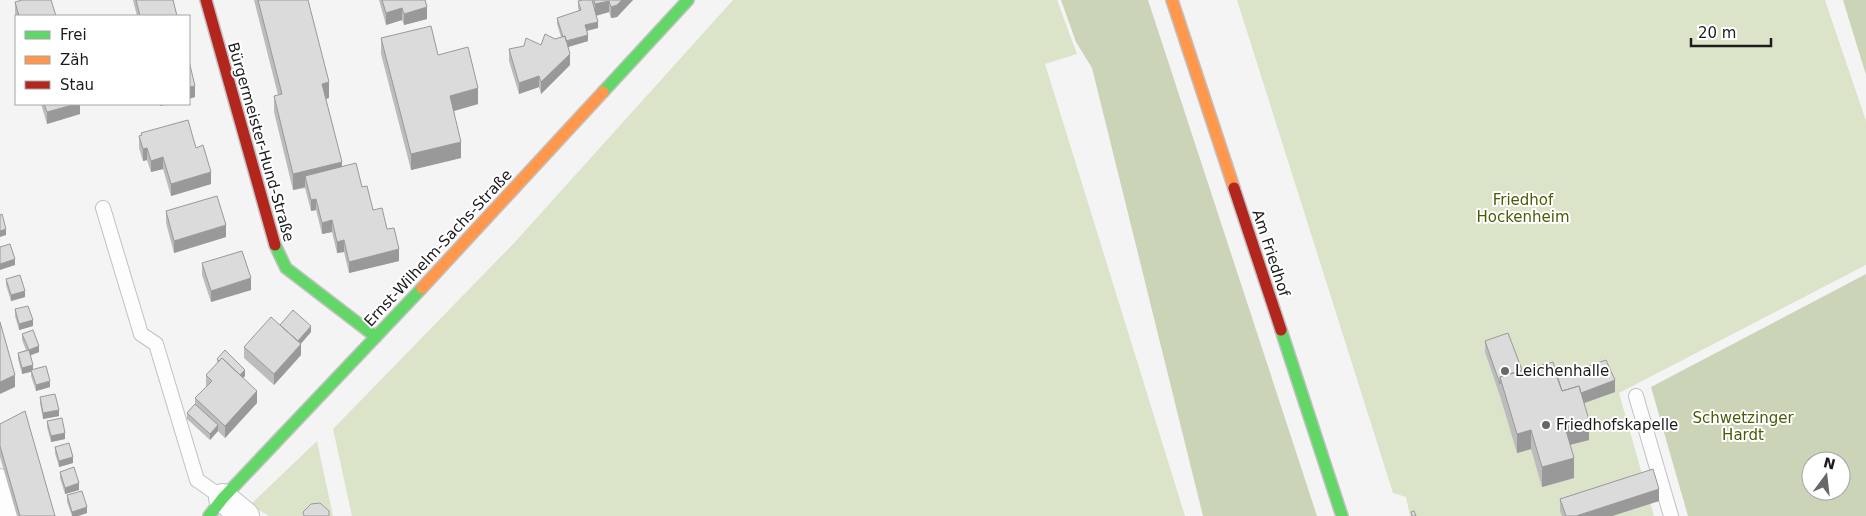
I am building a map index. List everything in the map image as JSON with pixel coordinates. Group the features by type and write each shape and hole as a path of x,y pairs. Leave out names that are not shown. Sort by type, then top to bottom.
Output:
{"street":[{"name":"Bürgermeister-Hund-Straße","path":"206,0 269,230 279,257 286,268 376,337"},
{"name":"Ernst-Wilhelm-Sachs-Straße","path":"216,507 688,0"},
{"name":"Am Friedhof","path":"1172,0 1342,516"},
{"path":"0,483 10,516"},
{"path":"216,507 245,516"}],"lane":[{"path":"104,208 142,334 156,344 197,480 216,507"},
{"path":"1636,396 1671,516"}],"green space":[{"path":"733,0 1057,0 1077,54 1045,64 1185,516 352,516 333,429 515,242"},
{"path":"1061,0 1148,0 1317,516 1203,516 1092,68 1076,42"},
{"name":"Friedhof Hockenheim","path":"1237,0 1825,0 1866,121 1866,265 1619,393 1654,516 1410,516 1406,497 1393,493"},
{"path":"1843,0 1866,0 1866,75"},
{"name":"Schwetzinger Hardt","path":"1866,274 1866,516 1688,516 1651,387"},
{"path":"317,441 333,516 269,516 250,505"}],"building":[{"path":"22,0 51,0 56,15 19,15 15,2"},
{"path":"136,0 173,0 177,15 140,15"},
{"path":"258,0 308,0 329,82 322,84 342,162 293,174 274,96 282,94"},
{"path":"382,0 425,0 427,7 404,14 402,8 386,13"},
{"path":"592,0 598,22 585,25 588,35 566,41 557,18 581,10 578,1"},
{"path":"594,0 622,0 617,5 611,7 609,1 595,4"},
{"path":"431,26 438,55 468,47 478,88 450,96 461,142 411,154 381,38"},
{"path":"545,34 555,39 565,36 570,54 541,82 539,76 519,83 509,49 524,46 526,38 541,45"},
{"path":"190,65 195,86 190,87"},
{"path":"44,105 72,105 47,112"},
{"path":"188,120 196,148 203,145 211,172 171,184 163,157 151,161 147,148 143,149 139,136 142,135 141,133"},
{"path":"356,163 362,187 367,186 373,210 382,208 387,229 394,228 399,249 349,262 344,240 337,242 332,220 322,223 316,199 311,200 305,176"},
{"path":"217,196 226,225 174,241 166,211"},
{"path":"2,214 6,229 0,231 0,215"},
{"path":"10,244 15,259 0,264 0,247"},
{"path":"242,251 251,278 211,291 202,263"},
{"path":"20,275 25,291 11,295 6,279"},
{"path":"28,306 33,320 19,324 15,309"},
{"path":"293,310 311,326 298,341 280,325"},
{"path":"271,317 301,344 274,374 244,347"},
{"path":"0,322 15,375 0,382"},
{"path":"33,330 39,346 29,350 22,334"},
{"path":"1508,333 1522,370 1500,377 1500,384 1485,341"},
{"path":"29,350 33,365 22,368 18,353"},
{"path":"225,350 245,370 240,375 222,358 219,361 217,359"},
{"path":"222,358 257,391 225,426 195,398 212,381 206,375"},
{"path":"1606,360 1615,380 1581,393 1579,386 1562,391 1557,377"},
{"name":"Friedhofskapelle","path":"1553,362 1562,391 1579,386 1589,420 1565,427 1574,458 1542,467 1531,430 1517,434 1500,377"},
{"path":"46,366 50,381 36,385 31,370"},
{"path":"55,394 59,410 43,413 40,397"},
{"path":"195,404 218,425 210,434 187,413"},
{"path":"25,411 55,516 20,516 0,446 0,424"},
{"path":"62,418 65,433 51,436 47,421"},
{"path":"69,443 73,457 59,461 55,447"},
{"path":"74,467 79,483 65,488 60,472"},
{"path":"1653,469 1659,489 1576,516 1566,516 1560,499"},
{"path":"82,491 87,507 72,512 67,495"},
{"path":"320,503 329,511 329,516 304,516 303,512 311,504"},
{"path":"1414,511 1416,516 1412,516 1411,512"}],"traffic: fast":[{"path":"603,92 688,0"},
{"path":"275,245 286,268 376,337"},
{"path":"209,516 223,498 422,288"},
{"path":"1281,330 1342,516"}],"traffic: slow":[{"path":"1172,0 1234,188"},
{"path":"422,288 603,92"}],"traffic: jam":[{"path":"206,0 275,245"},
{"path":"1234,188 1281,330"}],"place":[{"name":"Leichenhalle","path":"1505,371"},
{"name":"Friedhofskapelle","path":"1546,425"}]}
